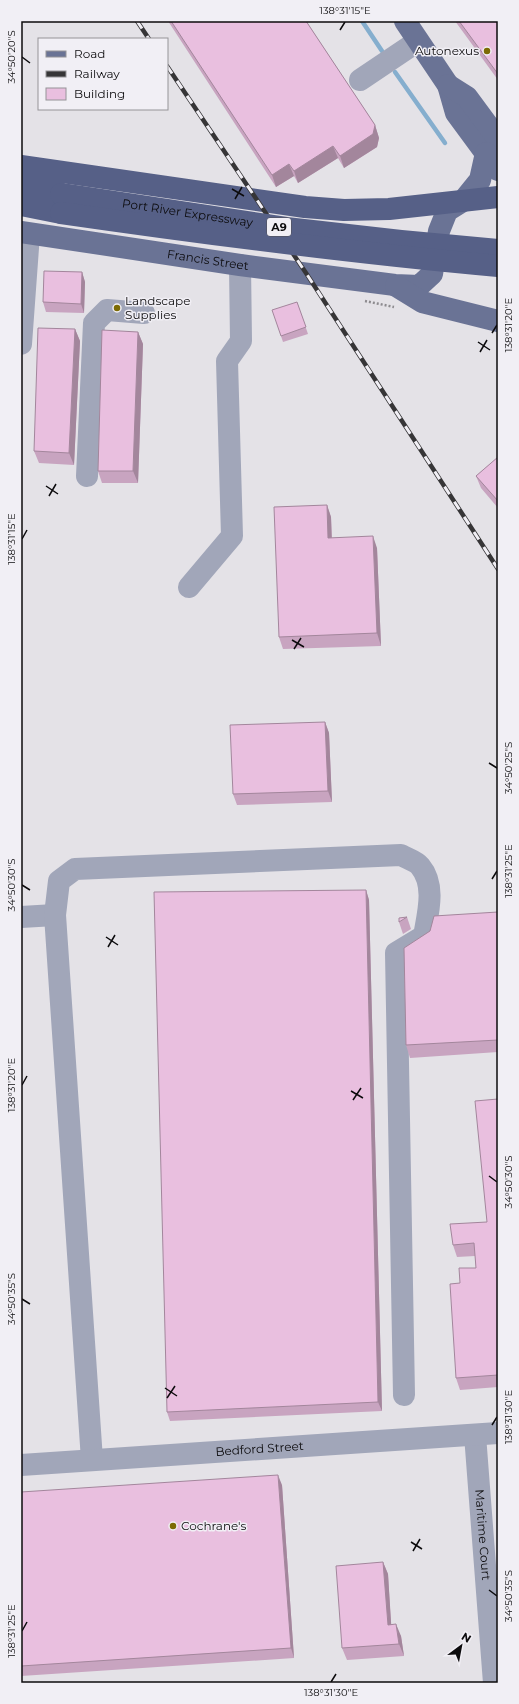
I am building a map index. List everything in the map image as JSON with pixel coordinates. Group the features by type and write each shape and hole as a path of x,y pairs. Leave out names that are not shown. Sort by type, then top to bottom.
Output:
{"highway":[{"path":"21,166 313,207 344,210 389,209 498,197"},
{"name":"Port River Expressway","path":"21,186 61,203 270,243 498,266"},
{"name":"Port River Expressway","path":"21,205 61,203 401,241 498,250"}],"main road":[{"path":"405,21 448,85 467,97 494,154"},
{"name":"Francis Street","path":"25,233 240,265 395,285 419,286 432,274 439,231 447,211 463,201 480,180 482,166 494,154"},
{"path":"395,285 422,302 498,321"}],"street":[{"path":"360,80 418,41"},
{"path":"21,344 25,233"},
{"path":"189,587 232,536 227,361 240,342 240,265"},
{"path":"87,476 94,323 107,310 144,313"},
{"path":"92,1460 55,915 59,881 75,869 400,855 419,865 428,881 430,900 424,936 396,953 404,1395"},
{"path":"21,917 55,915"},
{"name":"Bedford Street","path":"21,1465 498,1433"},
{"name":"Maritime Court","path":"475,1435 494,1683"}],"building":[{"path":"171,21 306,21 375,125 373,134 340,156 333,146 294,171 289,164 272,175"},
{"name":"Autonexus","path":"459,21 498,21 498,74"},
{"path":"44,271 82,272 81,304 43,302"},
{"path":"297,302 306,327 281,336 272,310"},
{"path":"38,328 75,329 69,453 34,451"},
{"path":"102,330 138,332 133,471 98,471"},
{"path":"498,457 498,501 476,476"},
{"path":"327,505 328,538 373,536 377,633 279,637 274,507"},
{"path":"325,722 328,791 233,794 230,725"},
{"path":"366,890 378,1402 167,1412 154,892"},
{"path":"498,912 498,1040 406,1045 404,948 430,931 434,916"},
{"path":"407,917 399,922 399,918"},
{"path":"498,1099 498,1375 456,1378 450,1284 460,1283 459,1268 476,1268 474,1243 453,1245 450,1224 487,1222 475,1101"},
{"path":"278,1475 291,1648 21,1666 21,1492"},
{"path":"383,1562 388,1625 396,1624 399,1644 342,1648 336,1566"}],"waterway":[{"path":"362,21 382,51"},
{"path":"395,72 445,143"}],"railway":[{"path":"137,21 148,38"},
{"path":"168,67 306,273 498,569"}],"place":[{"name":"Autonexus","path":"487,51"},
{"name":"Landscape Supplies","path":"117,308"},
{"name":"Cochrane's","path":"173,1526"}]}
